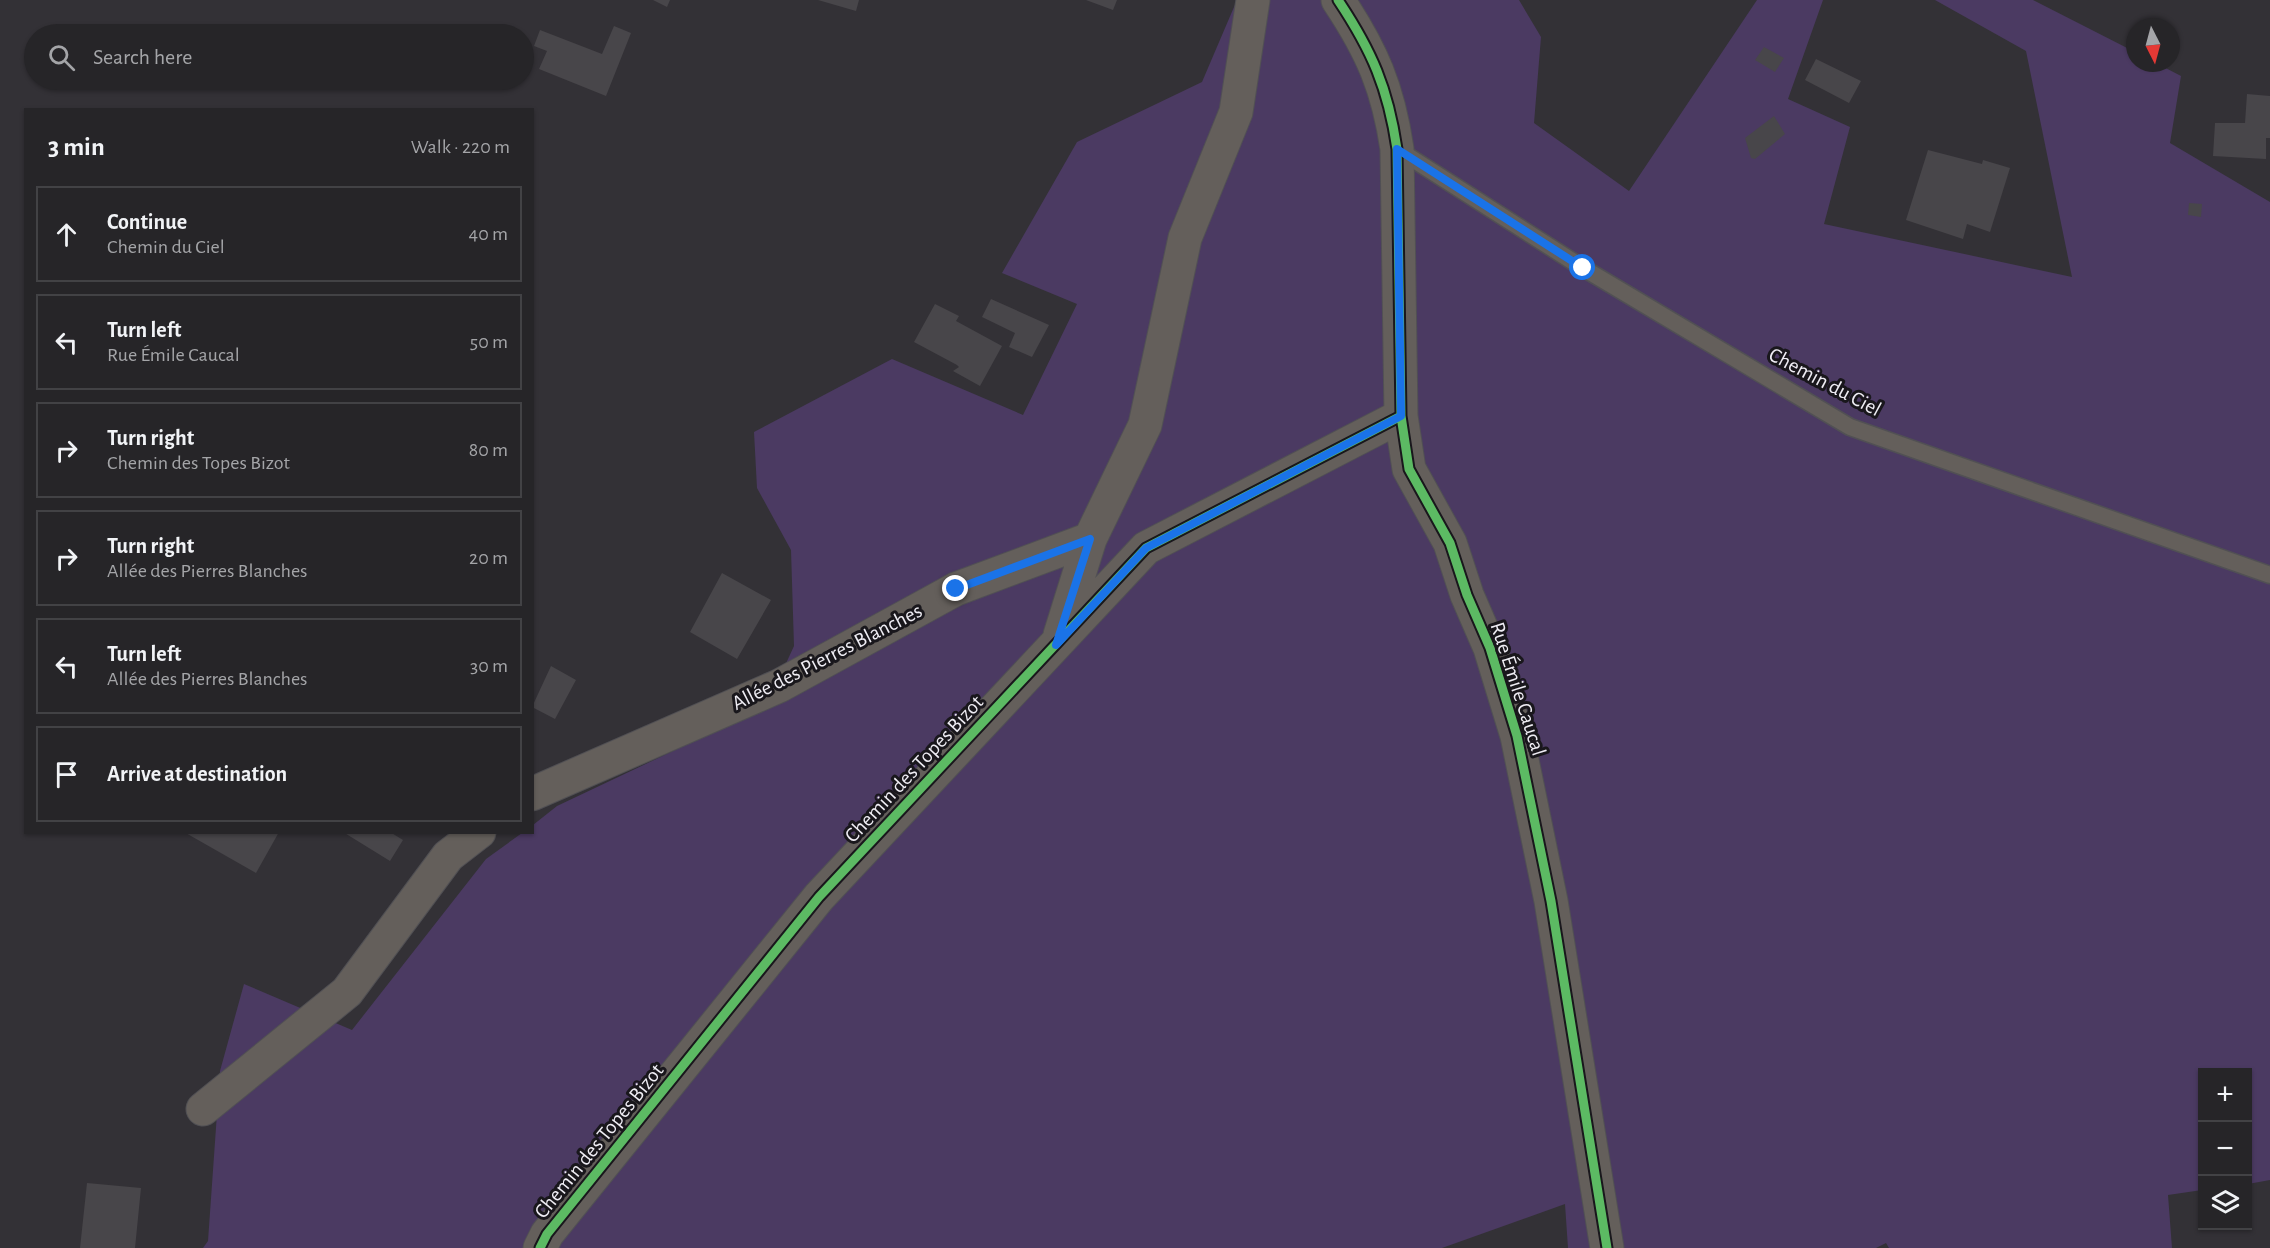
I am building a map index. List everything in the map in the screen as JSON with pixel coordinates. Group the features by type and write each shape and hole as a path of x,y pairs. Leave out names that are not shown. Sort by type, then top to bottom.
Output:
{"street":[{"path":"1056,645 1090,539 1145,425 1185,238 1236,112 1253,0"},
{"name":"Rue Émile Caucal","path":"1338,0 1371,52 1390,105 1397,149 1401,416 1409,469 1450,543 1467,595 1490,648 1517,736 1551,901 1606,1248"},
{"name":"Chemin des Topes Bizot","path":"540,1248 547,1234 819,897 1146,548 1401,416"},
{"name":"Allée des Pierres Blanches","path":"534,793 779,686 956,589 1090,539"},
{"path":"203,1109 348,992 447,856 476,834"}],"lane":[{"name":"Chemin du Ciel","path":"1397,149 1583,268 1850,427 2270,575"}],"shaded area":[{"path":"1237,0 1519,0 1541,37 1534,123 1629,191 1757,0 1823,0 1788,99 1850,127 1824,224 2072,277 2026,51 1935,0 2033,0 2126,47 2126,72 2173,72 2181,76 2170,143 2270,202 2270,1180 2252,1183 2252,1068 2198,1068 2198,1191 2168,1195 2172,1248 1889,1248 1886,1243 1876,1248 1568,1248 1565,1204 1442,1248 203,1248 208,1241 220,1071 244,984 352,1030 486,859 521,834 534,834 534,824 557,806 766,707 794,646 791,550 757,488 754,432 892,359 1023,415 1077,304 1002,273 1077,142 1202,82"}],"building":[{"path":"653,0 670,0 667,7"},
{"path":"818,0 859,0 856,11"},
{"path":"1086,0 1117,0 1113,10"},
{"path":"614,26 631,33 606,96 539,69 547,51 534,46 540,30 602,54"},
{"path":"1764,47 1784,58 1775,72 1755,60"},
{"path":"1816,59 1861,81 1849,103 1805,80"},
{"path":"2247,94 2270,96 2270,138 2266,138 2266,159 2213,156 2215,123 2245,123"},
{"path":"1774,116 1785,134 1755,159 1751,158 1745,138"},
{"path":"1928,150 1982,164 1983,160 2010,168 1990,232 1967,224 1963,239 1906,220"},
{"path":"2189,203 2202,204 2201,217 2188,215"},
{"path":"991,299 1049,325 1032,357 1009,347 1015,333 982,317"},
{"path":"935,304 959,316 956,321 1002,346 980,386 953,371 959,367 957,365 914,342"},
{"path":"722,573 771,600 737,659 690,632"},
{"path":"551,666 576,680 555,719 534,708 534,703"},
{"path":"188,834 278,834 256,873"},
{"path":"346,834 393,834 403,840 390,861"},
{"path":"87,1183 141,1188 135,1248 80,1248"}],"cycle path":[{"path":"1338,0 1360,36 1377,71 1389,107 1397,149 1401,416 1409,469 1450,543 1467,595 1490,648 1517,736 1551,901 1607,1248"},
{"path":"540,1248 547,1234 819,897 1146,548 1401,416"}],"route":[{"path":"956,589 1090,539 1056,645 1146,548 1401,416 1397,149 1583,268"}]}
